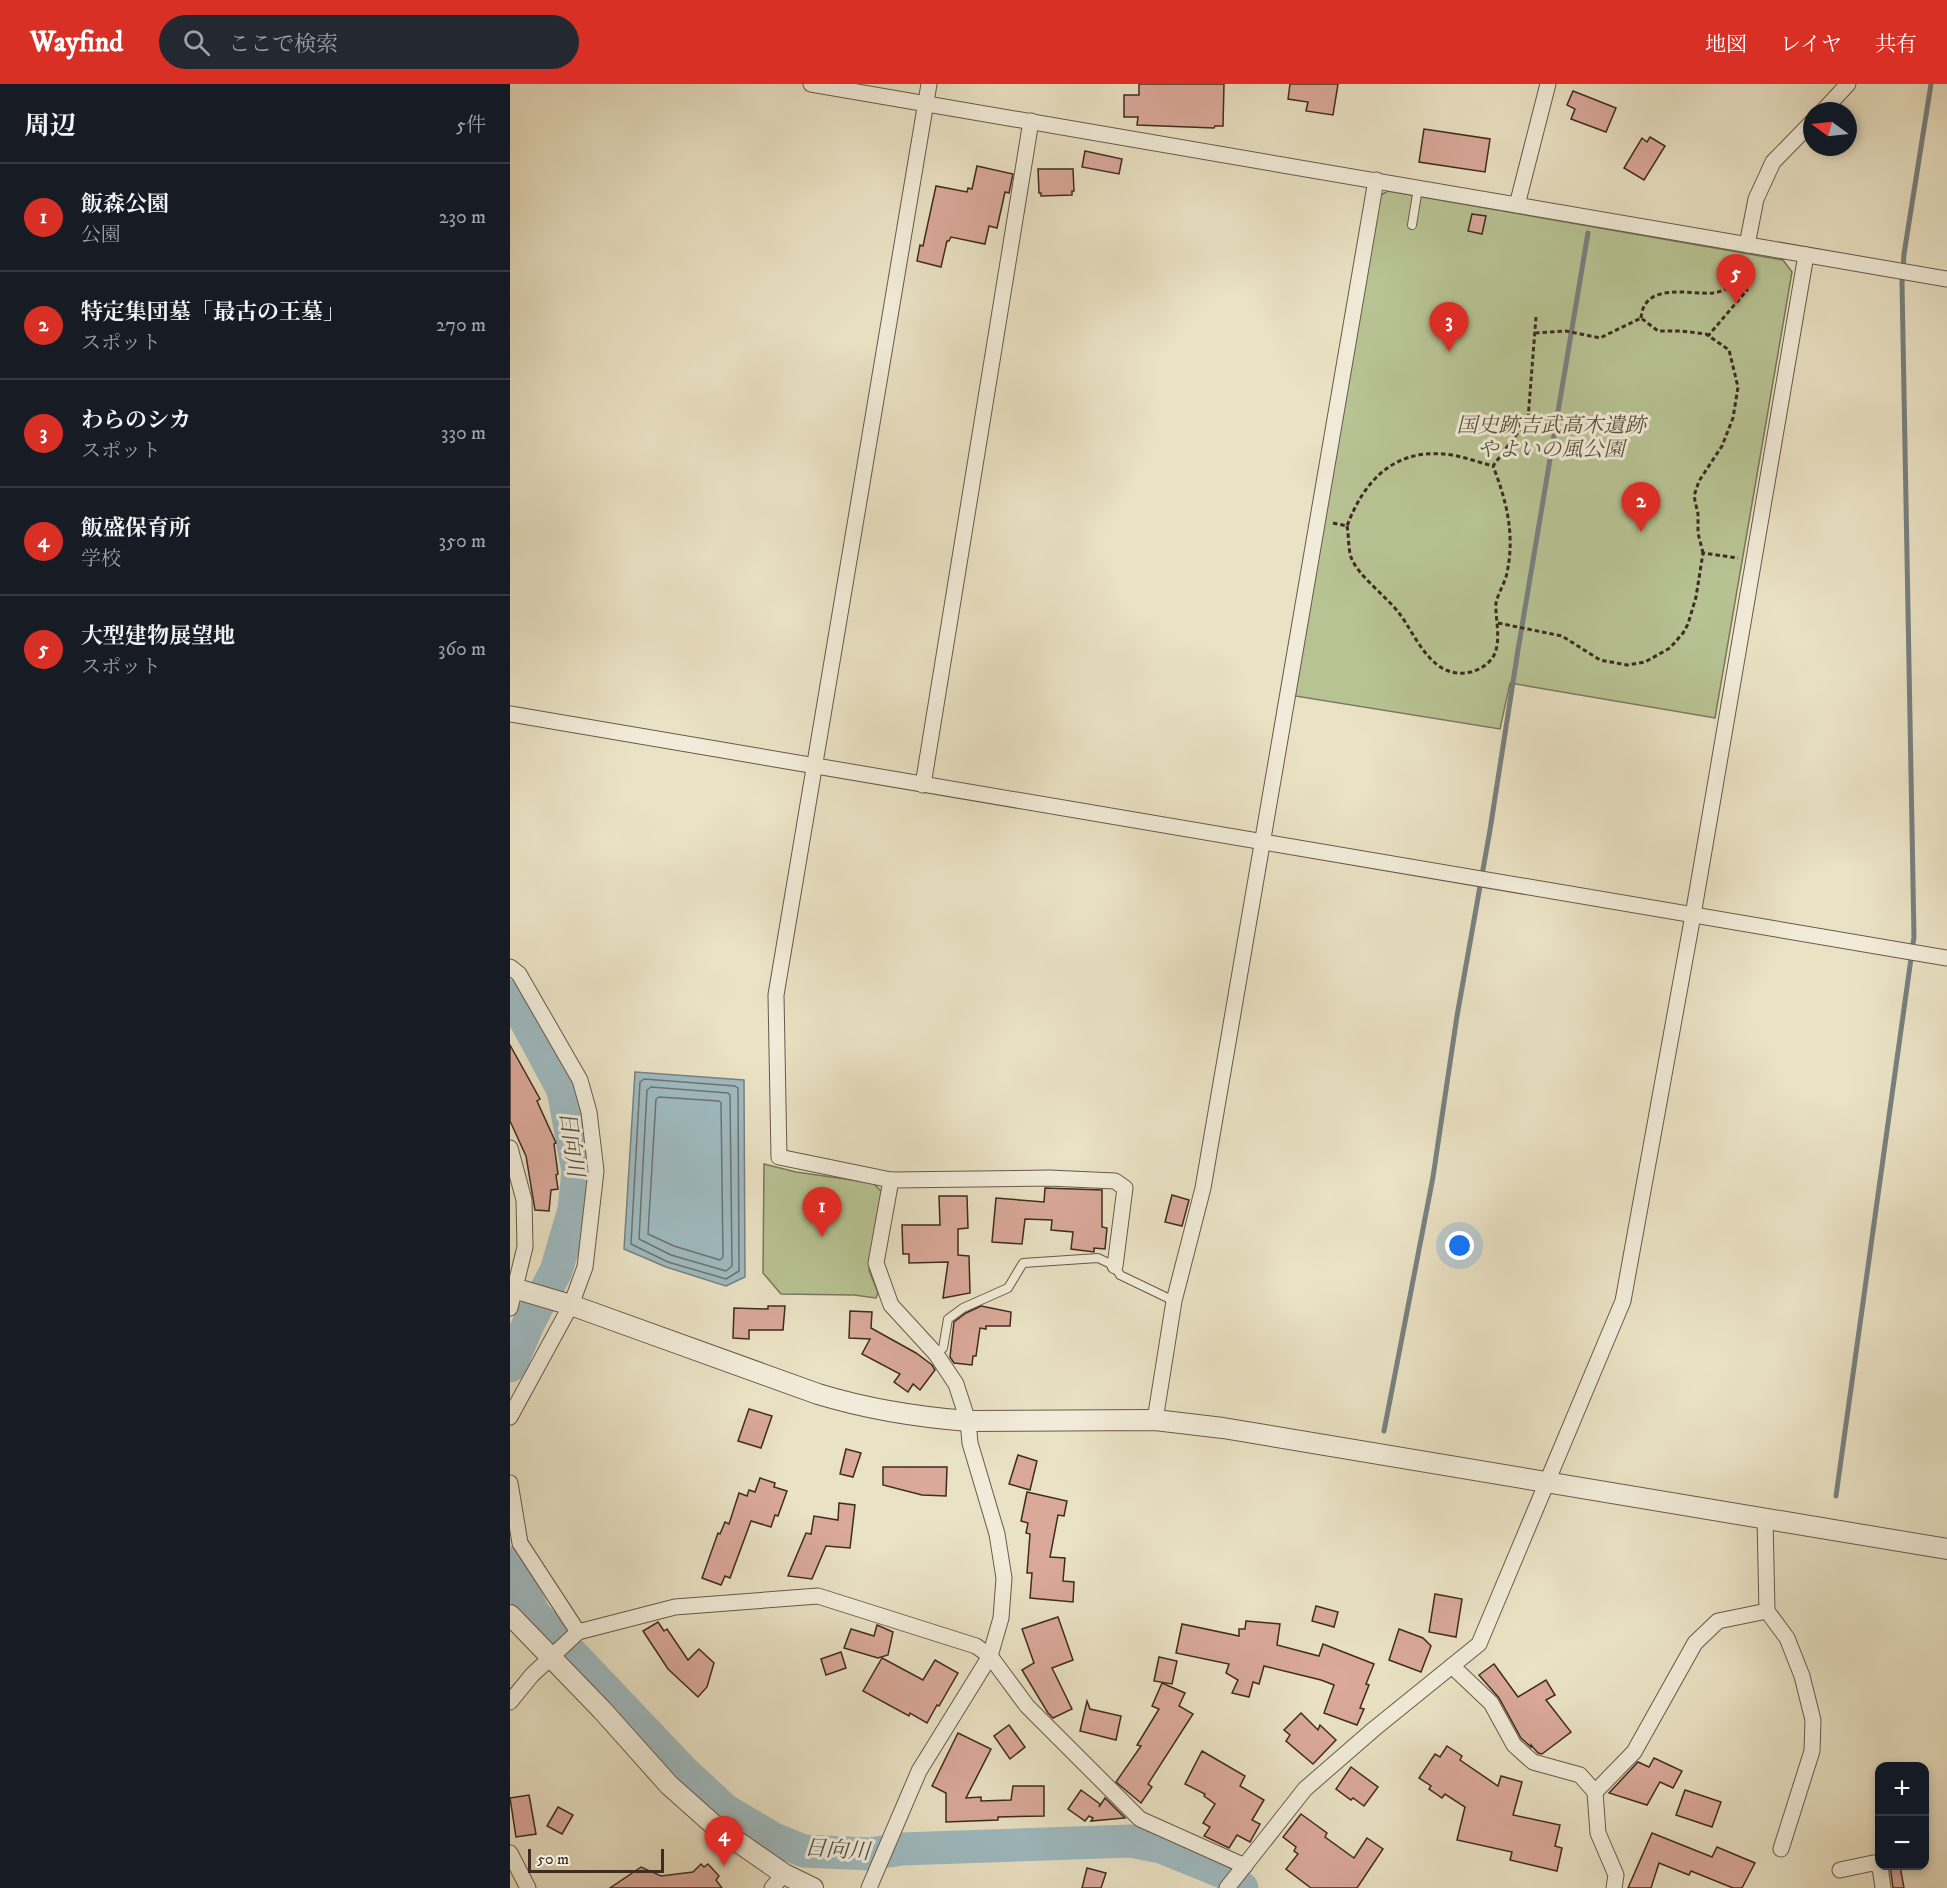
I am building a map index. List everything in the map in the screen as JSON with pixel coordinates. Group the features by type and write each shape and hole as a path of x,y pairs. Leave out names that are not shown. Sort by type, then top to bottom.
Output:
{"street":[{"path":"811,84 1947,279"},
{"path":"929,84 776,995 779,1157 891,1180 1049,1178 1115,1181 1125,1188 1115,1266"},
{"path":"1517,205 1548,84"},
{"path":"1831,102 1848,84"},
{"path":"923,785 1031,122"},
{"path":"1747,245 1756,198 1773,162 1803,131"},
{"path":"1155,1420 1174,1301 1203,1188 1376,180"},
{"path":"1227,1888 1305,1789 1374,1728 1479,1644 1623,1301 1694,915 1806,255"},
{"path":"510,714 1947,958"},
{"path":"510,967 519,974 580,1080 589,1112 596,1171 585,1267 564,1303 510,1417"},
{"path":"510,1148 524,1200 525,1247 517,1289 510,1308"},
{"path":"869,1888 919,1771 990,1656 1001,1618 1004,1578 997,1534 970,1443 968,1421 956,1384 936,1354 891,1305 876,1263 891,1180"},
{"path":"517,1289 564,1303 818,1395 857,1406 968,1421 1155,1420 1283,1437 1947,1549"},
{"path":"510,1483 520,1543 578,1632"},
{"path":"1765,1519 1767,1611 1787,1638 1802,1676 1813,1720 1812,1751 1781,1849"},
{"path":"510,1702 532,1675 578,1632 675,1607 818,1596 976,1646 990,1656 1027,1706 1140,1819 1245,1866"},
{"path":"1595,1792 1634,1752 1695,1642 1718,1622 1767,1611"},
{"path":"512,1613 669,1785 778,1881 813,1888"},
{"path":"1452,1666 1491,1703 1514,1745 1533,1762 1580,1775 1595,1792 1598,1833 1616,1875 1614,1888"},
{"path":"510,1853 528,1888"},
{"path":"1840,1870 1873,1863 1880,1866 1883,1888"}],"lane":[{"path":"1412,225 1418,188"},
{"path":"936,1354 943,1348 948,1319 963,1308 1008,1288 1023,1263 1098,1258 1115,1266 1120,1275 1174,1301"}],"path":[{"path":"1641,318 1642,311 1648,303 1659,295 1674,291 1712,293 1735,284 1747,290 1708,336"},
{"path":"1493,466 1528,419 1536,317"},
{"path":"1535,333 1566,331 1600,338 1641,318"},
{"path":"1498,623 1562,636 1600,660 1627,665 1657,657 1670,648 1688,624 1696,597 1703,553 1698,533 1698,514 1694,496 1699,481 1722,446 1733,418 1738,387 1729,350 1708,336 1681,331 1658,331 1641,318"},
{"path":"1419,454 1445,454 1493,466 1503,494 1512,536 1506,580 1496,602 1498,623 1495,654 1485,666 1464,673 1453,673 1425,655 1400,614 1380,590 1360,572 1352,558 1347,526 1355,504 1366,488 1400,460 1419,454"},
{"path":"1318,519 1347,526"},
{"path":"1703,553 1728,555 1753,562"}],"green space":[{"name":"国史跡吉武高木遺跡 やよいの風公園","path":"1388,191 1783,260 1792,272 1715,718 1510,683 1500,729 1295,696 1379,196"},
{"path":"764,1164 796,1172 873,1183 883,1193 869,1270 878,1293 876,1298 854,1295 781,1294 763,1273"}],"water":[{"path":"635,1072 744,1080 745,1277 726,1286 666,1267 624,1249"}],"building":[{"path":"1139,84 1224,84 1223,126 1214,128 1137,125 1138,117 1124,117 1124,95 1139,95"},
{"path":"1290,84 1338,84 1333,115 1306,111 1308,102 1288,99"},
{"path":"1573,91 1616,108 1606,132 1571,119 1575,109 1567,105"},
{"path":"1424,129 1490,139 1485,172 1419,162"},
{"path":"1650,137 1665,146 1644,180 1624,168 1642,138 1647,142"},
{"path":"1085,151 1122,159 1119,174 1082,167"},
{"path":"977,166 1013,174 1009,193 1005,192 997,228 989,226 985,244 951,237 947,241 941,267 917,261 920,245 923,246 936,186 967,192 968,188 972,189"},
{"path":"1038,169 1073,169 1074,191 1072,195 1041,196"},
{"path":"1472,214 1486,216 1482,234 1468,231"},
{"path":"510,1045 540,1099 537,1101 556,1143 554,1144 558,1189 551,1190 549,1211 535,1210 526,1156 510,1121"},
{"path":"1045,1188 1102,1190 1102,1227 1107,1228 1105,1249 1094,1248 1094,1252 1071,1249 1073,1232 1051,1230 1052,1220 1025,1219 1022,1244 992,1242 996,1198 1044,1202"},
{"path":"1172,1195 1189,1200 1182,1226 1165,1222"},
{"path":"939,1196 967,1196 968,1228 958,1229 958,1255 969,1256 970,1293 943,1298 948,1262 909,1263 909,1254 903,1254 902,1225 940,1225"},
{"path":"768,1306 785,1306 783,1330 749,1330 749,1339 733,1338 734,1308 768,1309"},
{"path":"981,1306 1011,1312 1010,1326 980,1328 976,1356 973,1356 972,1365 954,1363 950,1357 954,1322"},
{"path":"850,1311 872,1312 871,1328 916,1353 932,1365 935,1370 920,1390 913,1384 908,1392 894,1382 900,1374 862,1354 870,1339 849,1338"},
{"path":"749,1409 772,1416 761,1448 738,1441"},
{"path":"846,1449 861,1453 853,1477 840,1474"},
{"path":"1018,1455 1037,1461 1030,1490 1009,1484"},
{"path":"883,1467 947,1467 946,1496 922,1495 883,1485"},
{"path":"760,1478 775,1483 774,1487 787,1491 778,1516 775,1515 771,1527 751,1521 730,1578 725,1576 721,1585 702,1578 718,1533 720,1534 725,1522 729,1524 739,1493 747,1496 749,1490 755,1492"},
{"path":"1027,1492 1067,1501 1064,1516 1058,1515 1050,1557 1065,1558 1063,1581 1074,1582 1073,1602 1030,1598 1032,1573 1027,1573 1030,1534 1026,1533 1028,1523 1021,1521"},
{"path":"839,1503 855,1505 850,1548 826,1546 812,1579 788,1576 806,1533 811,1534 814,1516 838,1520"},
{"path":"1435,1594 1462,1599 1456,1637 1429,1632"},
{"path":"1316,1606 1338,1612 1334,1627 1312,1621"},
{"path":"1058,1617 1073,1660 1052,1668 1072,1709 1053,1718 1022,1670 1034,1663 1022,1629"},
{"path":"1246,1621 1280,1624 1277,1645 1319,1656 1323,1644 1374,1664 1360,1708 1364,1709 1357,1725 1324,1713 1334,1685 1264,1666 1259,1684 1253,1682 1249,1697 1232,1693 1238,1680 1226,1673 1229,1664 1176,1653 1182,1624 1239,1636 1239,1629 1245,1629"},
{"path":"658,1622 664,1631 667,1629 688,1660 699,1649 714,1663 707,1687 698,1697 668,1669 643,1631"},
{"path":"877,1625 893,1632 888,1655 878,1658 844,1648 851,1629 874,1636"},
{"path":"1399,1629 1423,1638 1431,1646 1421,1672 1389,1660"},
{"path":"841,1652 846,1668 826,1675 821,1659"},
{"path":"1159,1657 1177,1661 1172,1684 1154,1681"},
{"path":"882,1658 923,1680 935,1660 958,1673 927,1723 863,1691"},
{"path":"1494,1664 1518,1697 1546,1680 1555,1695 1546,1700 1571,1732 1542,1754 1531,1745 1531,1747 1521,1738 1499,1698 1479,1675"},
{"path":"1162,1683 1185,1693 1179,1706 1193,1714 1148,1784 1152,1787 1141,1803 1116,1782 1141,1746 1137,1745 1159,1709 1152,1706"},
{"path":"1087,1701 1090,1709 1121,1716 1116,1740 1080,1731"},
{"path":"1301,1713 1318,1730 1320,1725 1336,1740 1313,1764 1286,1741 1290,1735 1284,1730"},
{"path":"1009,1725 1025,1747 1010,1759 994,1736"},
{"path":"958,1733 991,1749 966,1798 981,1797 981,1801 1011,1800 1013,1786 1044,1786 1044,1816 998,1817 998,1820 946,1822 946,1793 932,1786"},
{"path":"1447,1746 1462,1756 1460,1760 1498,1786 1501,1776 1522,1782 1513,1815 1560,1825 1555,1846 1562,1848 1557,1871 1510,1860 1512,1852 1457,1840 1465,1807 1445,1794 1442,1798 1429,1789 1431,1786 1419,1778 1435,1754 1440,1757"},
{"path":"1202,1751 1245,1776 1240,1786 1264,1800 1252,1820 1260,1824 1250,1842 1237,1835 1229,1848 1204,1836 1210,1827 1203,1823 1215,1804 1204,1796 1205,1794 1185,1784"},
{"path":"1654,1758 1682,1771 1673,1788 1660,1782 1647,1805 1609,1793 1638,1762 1649,1767"},
{"path":"1351,1767 1378,1787 1364,1806 1336,1789"},
{"path":"1081,1790 1100,1804 1099,1807 1105,1798 1125,1818 1091,1821 1093,1818 1089,1816 1085,1821 1068,1809"},
{"path":"1685,1790 1721,1802 1712,1827 1676,1815"},
{"path":"529,1795 536,1834 516,1837 510,1798"},
{"path":"558,1807 573,1815 562,1834 547,1826"},
{"path":"1301,1814 1327,1833 1325,1837 1354,1858 1367,1838 1383,1849 1357,1888 1311,1888 1286,1869 1298,1854 1294,1851 1296,1847 1283,1837"},
{"path":"1652,1833 1712,1857 1717,1847 1755,1863 1742,1888 1733,1888 1691,1871 1689,1875 1659,1863 1651,1888 1628,1888"},
{"path":"701,1864 704,1867 708,1864 719,1876 716,1880 722,1888 610,1888 641,1867 661,1876 693,1872"},
{"path":"1087,1868 1106,1873 1101,1888 1082,1888"},
{"path":"1891,1870 1901,1870 1904,1888 1893,1888"}],"waterway":[{"path":"1836,1496 1914,937 1902,283 1904,254 1931,84"},
{"path":"1384,1431 1433,1177 1457,1016 1490,830 1588,233"},
{"name":"日向川","path":"510,996 514,999 563,1090 578,1171 574,1210 556,1271 530,1320 510,1366"},
{"name":"日向川","path":"510,1563 534,1614 684,1772 725,1810 774,1839 804,1851 869,1854 902,1849 1131,1841 1161,1847 1225,1873 1242,1888"}],"place":[{"name":"大型建物展望地","path":"1736,304"},
{"name":"わらのシカ","path":"1449,352"},
{"name":"特定集団墓「最古の王墓」","path":"1641,532"},
{"name":"飯森公園","path":"822,1237"},
{"name":"飯盛保育所","path":"724,1866"}]}
